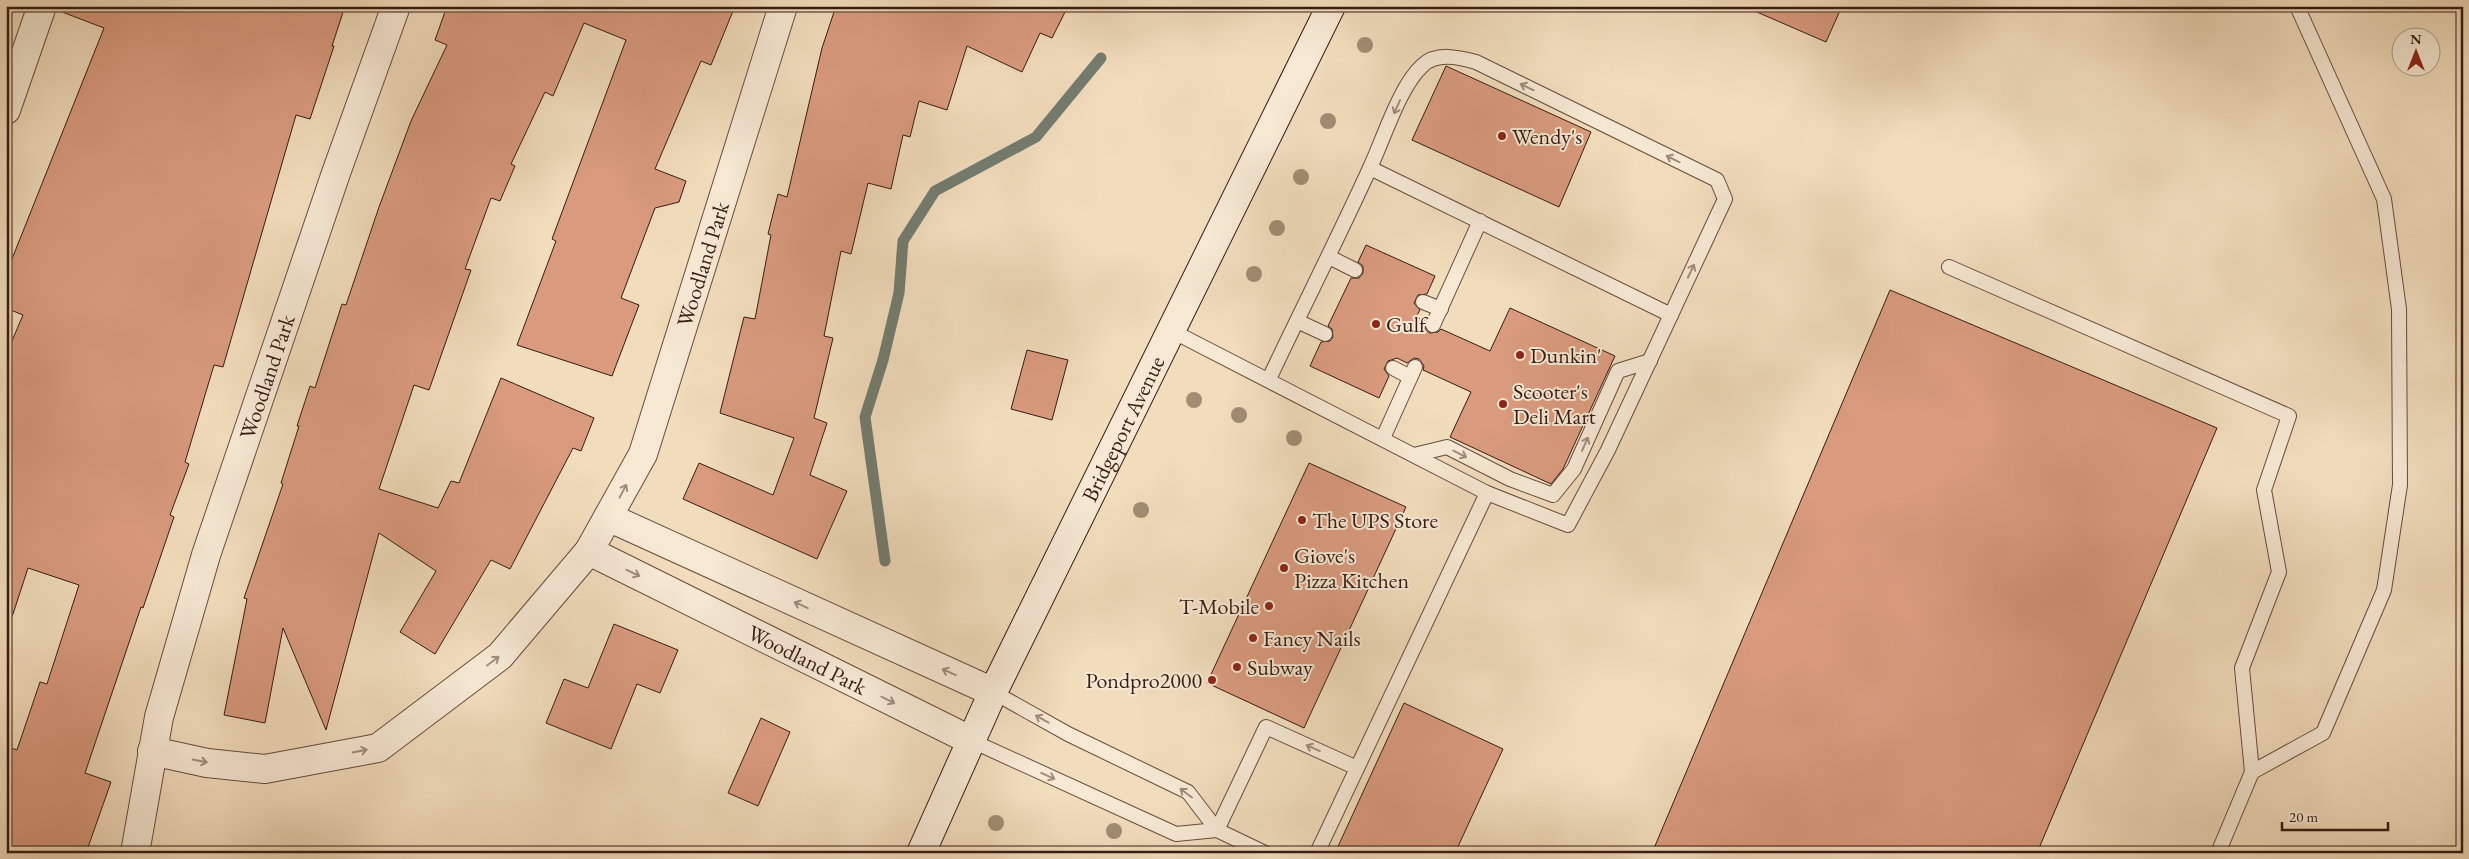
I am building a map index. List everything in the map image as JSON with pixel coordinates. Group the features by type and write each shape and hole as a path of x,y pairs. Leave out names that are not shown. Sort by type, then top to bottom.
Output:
{"street":[{"path":"6,110 42,6"},
{"name":"Woodland Park","path":"135,853 159,717 206,555 333,182 396,6"},
{"name":"Woodland Park","path":"152,751 207,763 265,769 378,748 500,656 590,551 643,454 783,6"},
{"name":"Bridgeport Avenue","path":"921,853 994,692 1331,6"},
{"name":"Woodland Park","path":"608,517 994,692"},
{"name":"Woodland Park","path":"590,551 972,741"}],"lane":[{"path":"2252,772 2323,733 2384,590 2400,485 2399,309 2384,199 2297,6"},
{"path":"1172,331 1487,492 1568,524 1608,450 1725,199 1717,180 1485,66 1458,57 1440,57 1423,64 1409,80 1329,257 1269,379"},
{"path":"1370,168 1670,315"},
{"path":"1433,325 1480,221"},
{"path":"1329,257 1355,270"},
{"path":"1949,267 2290,416 2264,490 2279,572 2242,668 2252,772 2218,853"},
{"path":"1423,302 1441,309"},
{"path":"1297,321 1325,334"},
{"path":"1414,455 1447,447 1510,479 1553,495 1574,469 1618,371 1650,361"},
{"path":"1383,438 1413,372 1393,368"},
{"path":"1317,853 1487,492"},
{"path":"994,692 1068,734 1188,792 1217,830 1265,853"},
{"path":"1217,830 1266,727 1357,768"},
{"path":"972,741 1176,834 1217,830"}],"building":[{"path":"57,6 345,6 310,119 296,115 223,367 214,365 185,462 189,464 170,515 174,517 143,608 141,607 85,773 111,782 86,853 29,853 6,845 6,746 17,750 40,682 47,684 79,585 28,568 12,617 6,616 6,355 23,315 6,308 6,274 104,28 57,10"},
{"path":"447,6 735,6 711,65 701,61 655,169 686,181 679,202 655,208 621,298 639,305 612,376 517,345 556,241 552,239 626,40 584,23 553,96 545,92 511,164 515,166 500,201 491,198 465,269 471,270 429,390 414,385 379,489 438,508 451,481 459,483 501,378 594,418 581,451 573,448 510,569 491,560 435,654 400,632 436,571 379,533 326,730 283,628 265,723 224,715 247,599 244,598 283,484 281,483 299,426 297,426 310,386 315,388 342,304 346,305 379,207 411,121 447,45 435,40"},
{"path":"836,6 1068,6 1052,38 1040,33 1022,72 967,46 947,110 919,101 910,137 903,135 891,189 868,183 851,254 841,251 824,336 833,338 814,418 827,423 810,475 847,491 817,559 683,499 699,463 773,495 794,438 720,413 744,317 755,319 771,235 768,234 778,194 787,197 822,48"},
{"path":"1743,6 1842,6 1826,42"},
{"name":"Wendy's","path":"1446,66 1591,132 1559,207 1412,140"},
{"path":"1366,245 1435,276 1427,294 1418,295 1414,303 1420,310 1416,317 1425,321 1426,330 1430,333 1438,332 1441,329 1490,351 1510,308 1615,356 1563,469 1551,484 1450,437 1471,392 1423,370 1424,366 1419,359 1414,358 1407,363 1397,358 1388,361 1384,369 1389,376 1379,398 1310,366 1321,342 1330,341 1333,337 1332,329 1328,326 1351,278 1359,278 1363,273 1363,266 1358,262"},
{"path":"1890,290 2217,428 2037,853 1652,853"},
{"path":"1027,350 1068,360 1052,420 1011,409"},
{"path":"1309,463 1406,507 1304,728 1207,683"},
{"path":"614,624 678,650 660,693 637,684 611,749 546,723 564,679 588,688"},
{"path":"1404,703 1503,749 1455,853 1335,853"},
{"path":"761,718 790,732 758,806 728,793"}],"waterway":[{"path":"885,561 865,417 883,360 899,293 903,241 935,191 1036,137 1101,58"}],"place":[{"name":"Wendy's","path":"1502,136"},
{"name":"Gulf","path":"1376,324"},
{"name":"Dunkin'","path":"1520,355"},
{"name":"Scooter's Deli Mart","path":"1503,404"},
{"name":"The UPS Store","path":"1302,520"},
{"name":"Giove's Pizza Kitchen","path":"1284,568"},
{"name":"T-Mobile","path":"1269,606"},
{"name":"Fancy Nails","path":"1253,638"},
{"name":"Subway","path":"1237,667"},
{"name":"Pondpro2000","path":"1212,680"}]}
